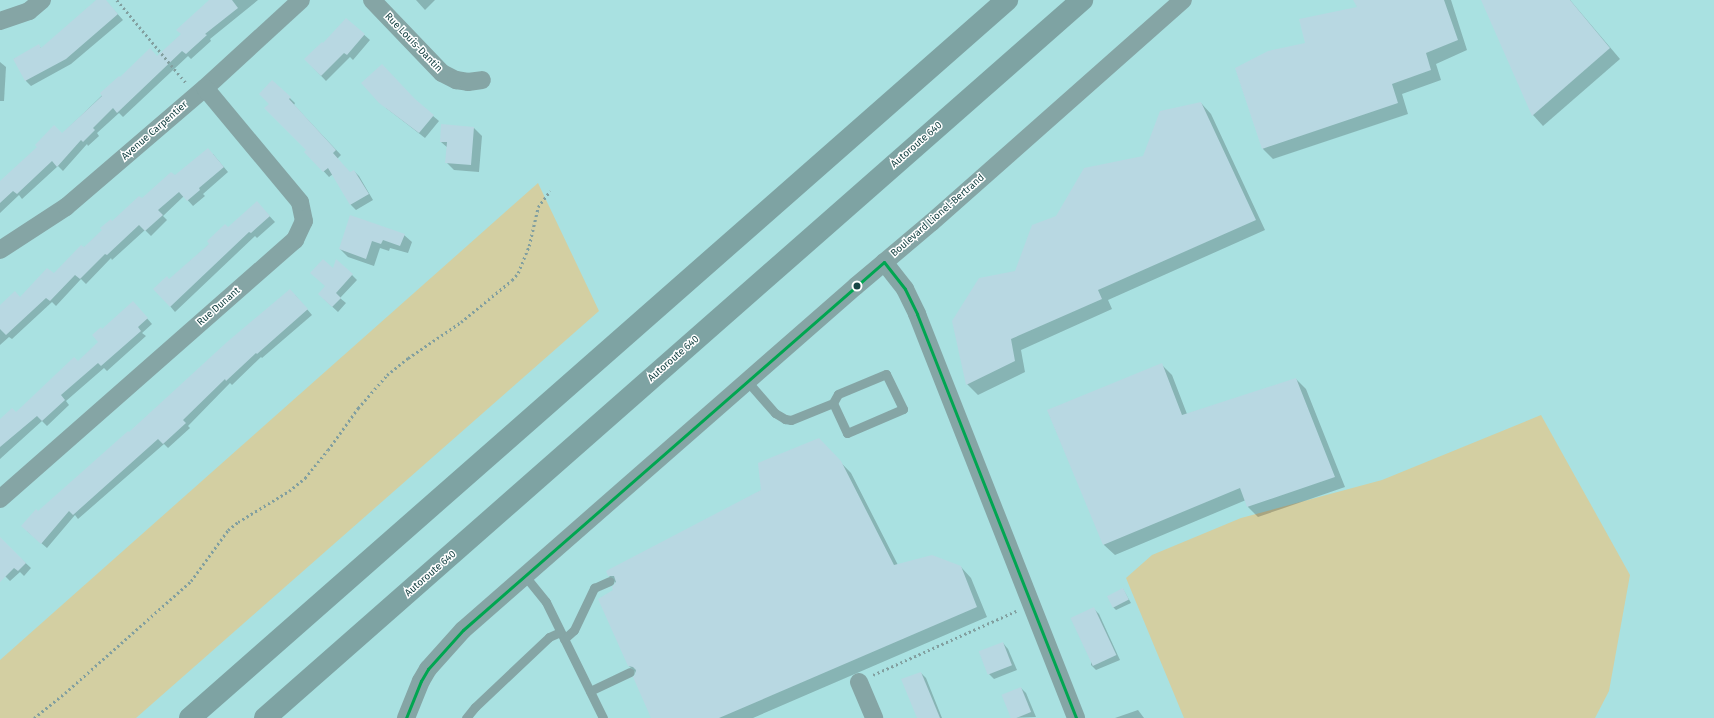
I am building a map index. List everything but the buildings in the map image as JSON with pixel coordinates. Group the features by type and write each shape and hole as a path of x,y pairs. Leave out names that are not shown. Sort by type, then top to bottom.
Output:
{"highway":[{"path":"190,718 1006,0"},
{"name":"Autoroute 640","path":"265,718 1082,0"}],"street":[{"path":"0,20 29,11 42,0"},
{"name":"Avenue Carpentier","path":"0,250 66,207 201,91 301,0"},
{"name":"Rue Louis-Dantin","path":"372,0 442,73 456,80 468,82 482,80"},
{"name":"Boulevard Lionel-Bertrand","path":"406,718 421,681 439,655 463,630 746,382 932,222 1184,0"},
{"name":"Rue Dunant","path":"0,499 295,240 304,221 300,202 201,91"},
{"path":"884,262 905,289 917,314 1076,718"},
{"path":"859,682 874,718"}],"lane":[{"path":"746,382 775,413 785,419 798,418 832,403 838,394 886,374 902,409 848,433 832,403"},
{"path":"525,576 546,602 603,718"},
{"path":"466,718 549,637 562,635 574,630 594,588 610,581"},
{"path":"590,691 630,672"}],"path":[{"path":"117,0 201,91"},
{"path":"34,718 66,693 191,581 228,530 238,522 288,491 304,478 328,450 358,408 387,376 408,358 461,322 512,280 518,273 529,246 538,207 550,192"},
{"path":"859,682 1032,605"}],"shaded area":[{"path":"538,183 599,311 136,718 0,718 0,660"},
{"path":"1541,415 1630,575 1609,691 1595,718 1184,718 1126,578 1152,555 1241,518 1382,480"}],"transit line":[{"path":"406,718 421,681 428,669 463,630 884,262 905,289 917,314 1076,718"}]}
